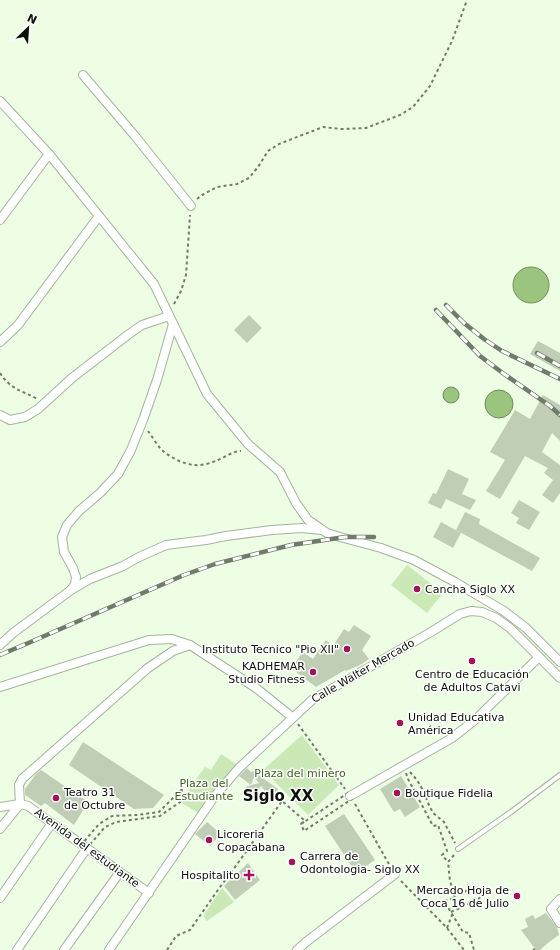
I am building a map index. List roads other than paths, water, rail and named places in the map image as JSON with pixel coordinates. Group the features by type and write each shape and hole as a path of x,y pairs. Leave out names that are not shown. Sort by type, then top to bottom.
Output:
{"street":[{"path":"83,75 136,136 191,206"},
{"path":"0,101 50,154 154,284 207,394 248,444 280,472 296,503 308,520 327,533 381,548 414,560 448,578 504,611 526,628 560,662"},
{"path":"0,220 50,154"},
{"path":"0,342 18,325 99,216"},
{"path":"0,415 10,420 25,417 38,409 72,378 142,325 171,320"},
{"path":"71,590 75,584 76,577 64,552 62,537 67,525 78,511 100,493 118,474 131,450 157,380 171,320"},
{"path":"0,645 13,632 71,590 166,545 272,530 302,528 323,530"},
{"name":"Calle Walter Mercado","path":"109,950 214,797 239,768 312,700 460,614 471,611 482,612 505,624 560,678"},
{"path":"0,687 149,640 172,639 190,645 256,688 292,717"},
{"path":"0,829 20,804 19,785 22,779 148,668 173,651 190,645"},
{"path":"350,796 452,738 476,719 538,658"},
{"path":"0,807 20,804"},
{"name":"Avenida del estudiante","path":"20,804 28,806 149,893"},
{"path":"0,898 52,823"},
{"path":"17,950 85,846"},
{"path":"64,950 120,872"},
{"path":"297,950 395,874"},
{"path":"560,899 551,908 560,923"}],"lane":[{"path":"458,850 560,775"}],"railway":[{"path":"446,305 464,323 502,351 560,379"},
{"path":"436,310 480,356 550,406 560,415"},
{"path":"537,353 560,366"},
{"path":"0,655 184,575 215,564 291,545 345,537 374,537"}],"place":[{"name":"Cancha Siglo XX","path":"417,589"},
{"name":"Instituto Tecnico \"Pio XII\"","path":"347,649"},
{"name":"Centro de Educación de Adultos Catavi","path":"472,661"},
{"name":"KADHEMAR Studio Fitness","path":"313,672"},
{"name":"Unidad Educativa América","path":"400,723"},
{"name":"Boutique Fidelia","path":"397,793"},
{"name":"Teatro 31 de Octubre","path":"56,798"},
{"name":"Licoreria Copacabana","path":"209,840"},
{"name":"Carrera de Odontologia- Siglo XX","path":"292,862"},
{"name":"Hospitalito","path":"249,875"},
{"name":"Mercado Hoja de Coca 16 de Julio","path":"517,896"}],"district":[{"name":"Siglo XX","path":"278,796"}],"park label":[{"name":"Plaza del minero","path":"300,773"},
{"name":"Plaza del Estudiante","path":"204,789"}]}
